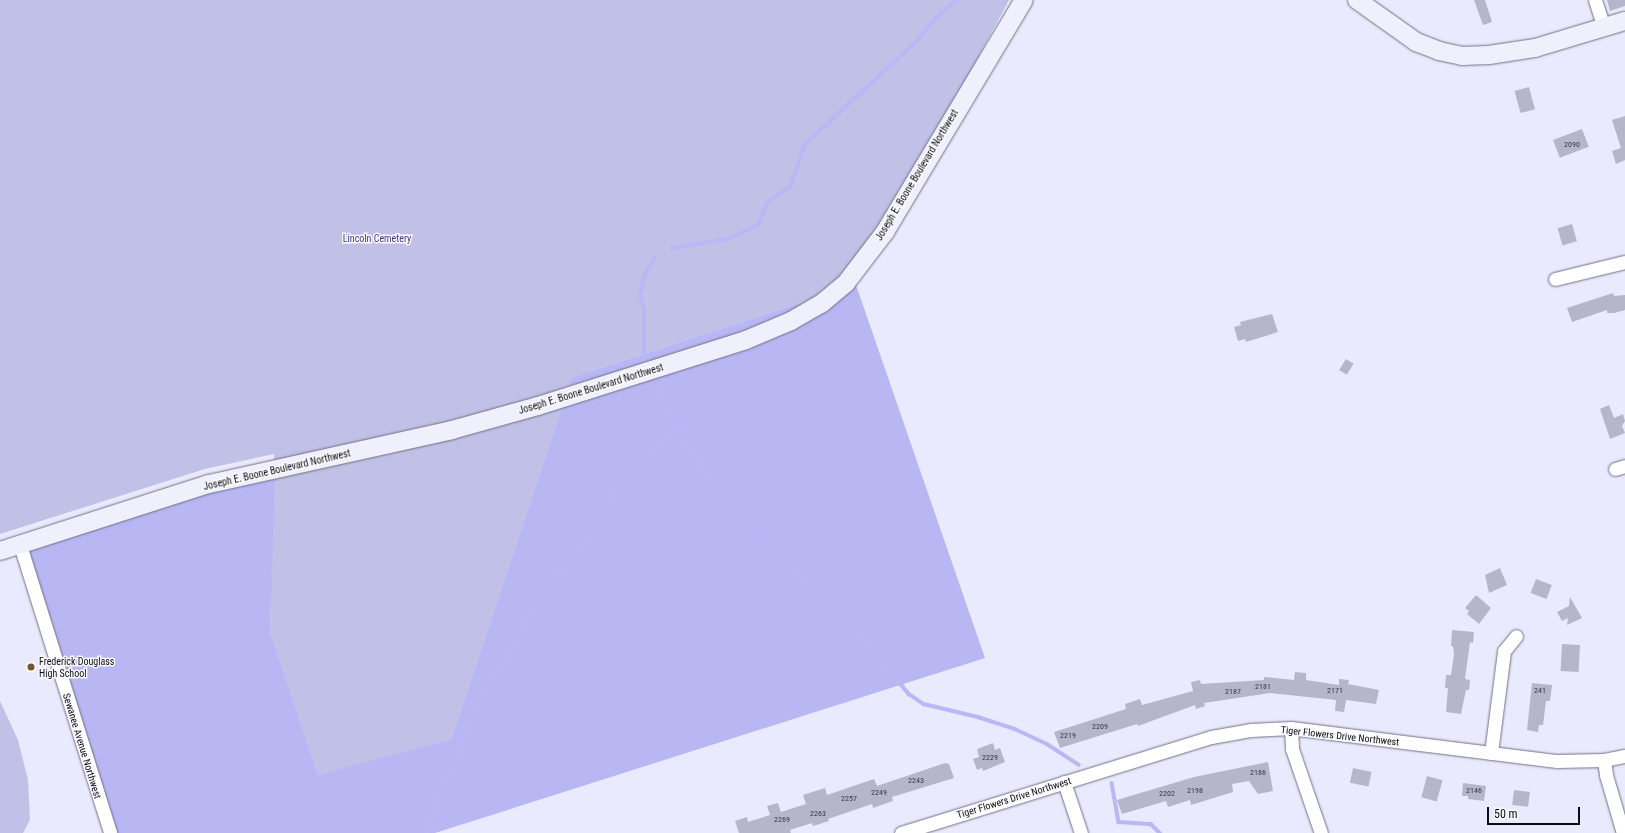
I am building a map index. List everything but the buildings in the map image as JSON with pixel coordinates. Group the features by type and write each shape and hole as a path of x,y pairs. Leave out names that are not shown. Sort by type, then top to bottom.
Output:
{"main road":[{"name":"Joseph E. Boone Boulevard Northwest","path":"0,551 209,484 452,430 538,406 732,344 791,321 822,304 846,283 885,232 1024,0"},
{"path":"1357,0 1416,42 1439,51 1462,56 1489,55 1535,48 1625,21"}],"street":[{"path":"1596,0 1604,28"},
{"path":"1555,279 1625,262"},
{"name":"Sewanee Avenue Northwest","path":"20,545 110,833"},
{"path":"1491,753 1504,651 1516,636"},
{"path":"1291,728 1292,749 1321,833"},
{"name":"Tiger Flowers Drive Northwest","path":"901,833 1211,737 1251,730 1291,728 1557,761 1604,760 1625,756"},
{"path":"1604,760 1606,774 1623,833"},
{"path":"1064,782 1081,833"}],"green space":[{"name":"Lincoln Cemetery","path":"0,0 1009,0 856,285 572,377 451,739 318,776 270,631 274,454 205,469 0,534"},
{"path":"0,701 18,740 28,780 30,820 23,833 0,833"}],"shaded area":[{"path":"856,285 985,658 435,833 113,833 26,551 211,492 275,478 270,631 318,775 451,739 572,377"}],"waterway":[{"path":"672,248 729,239 758,225 768,202 791,186 804,145 916,42 936,18 957,0"},
{"path":"644,357 644,310 640,295 644,277 654,259"},
{"path":"655,381 681,429 686,444 740,520 766,547 837,607 909,694 924,704 978,717 1015,729 1047,744 1079,765"},
{"path":"427,833 440,794 478,709 531,610 553,580 574,557 617,490 678,426 681,428"},
{"path":"1112,783 1119,822 1151,824 1160,833"}],"place":[{"name":"Frederick Douglass High School","path":"31,667"}]}
